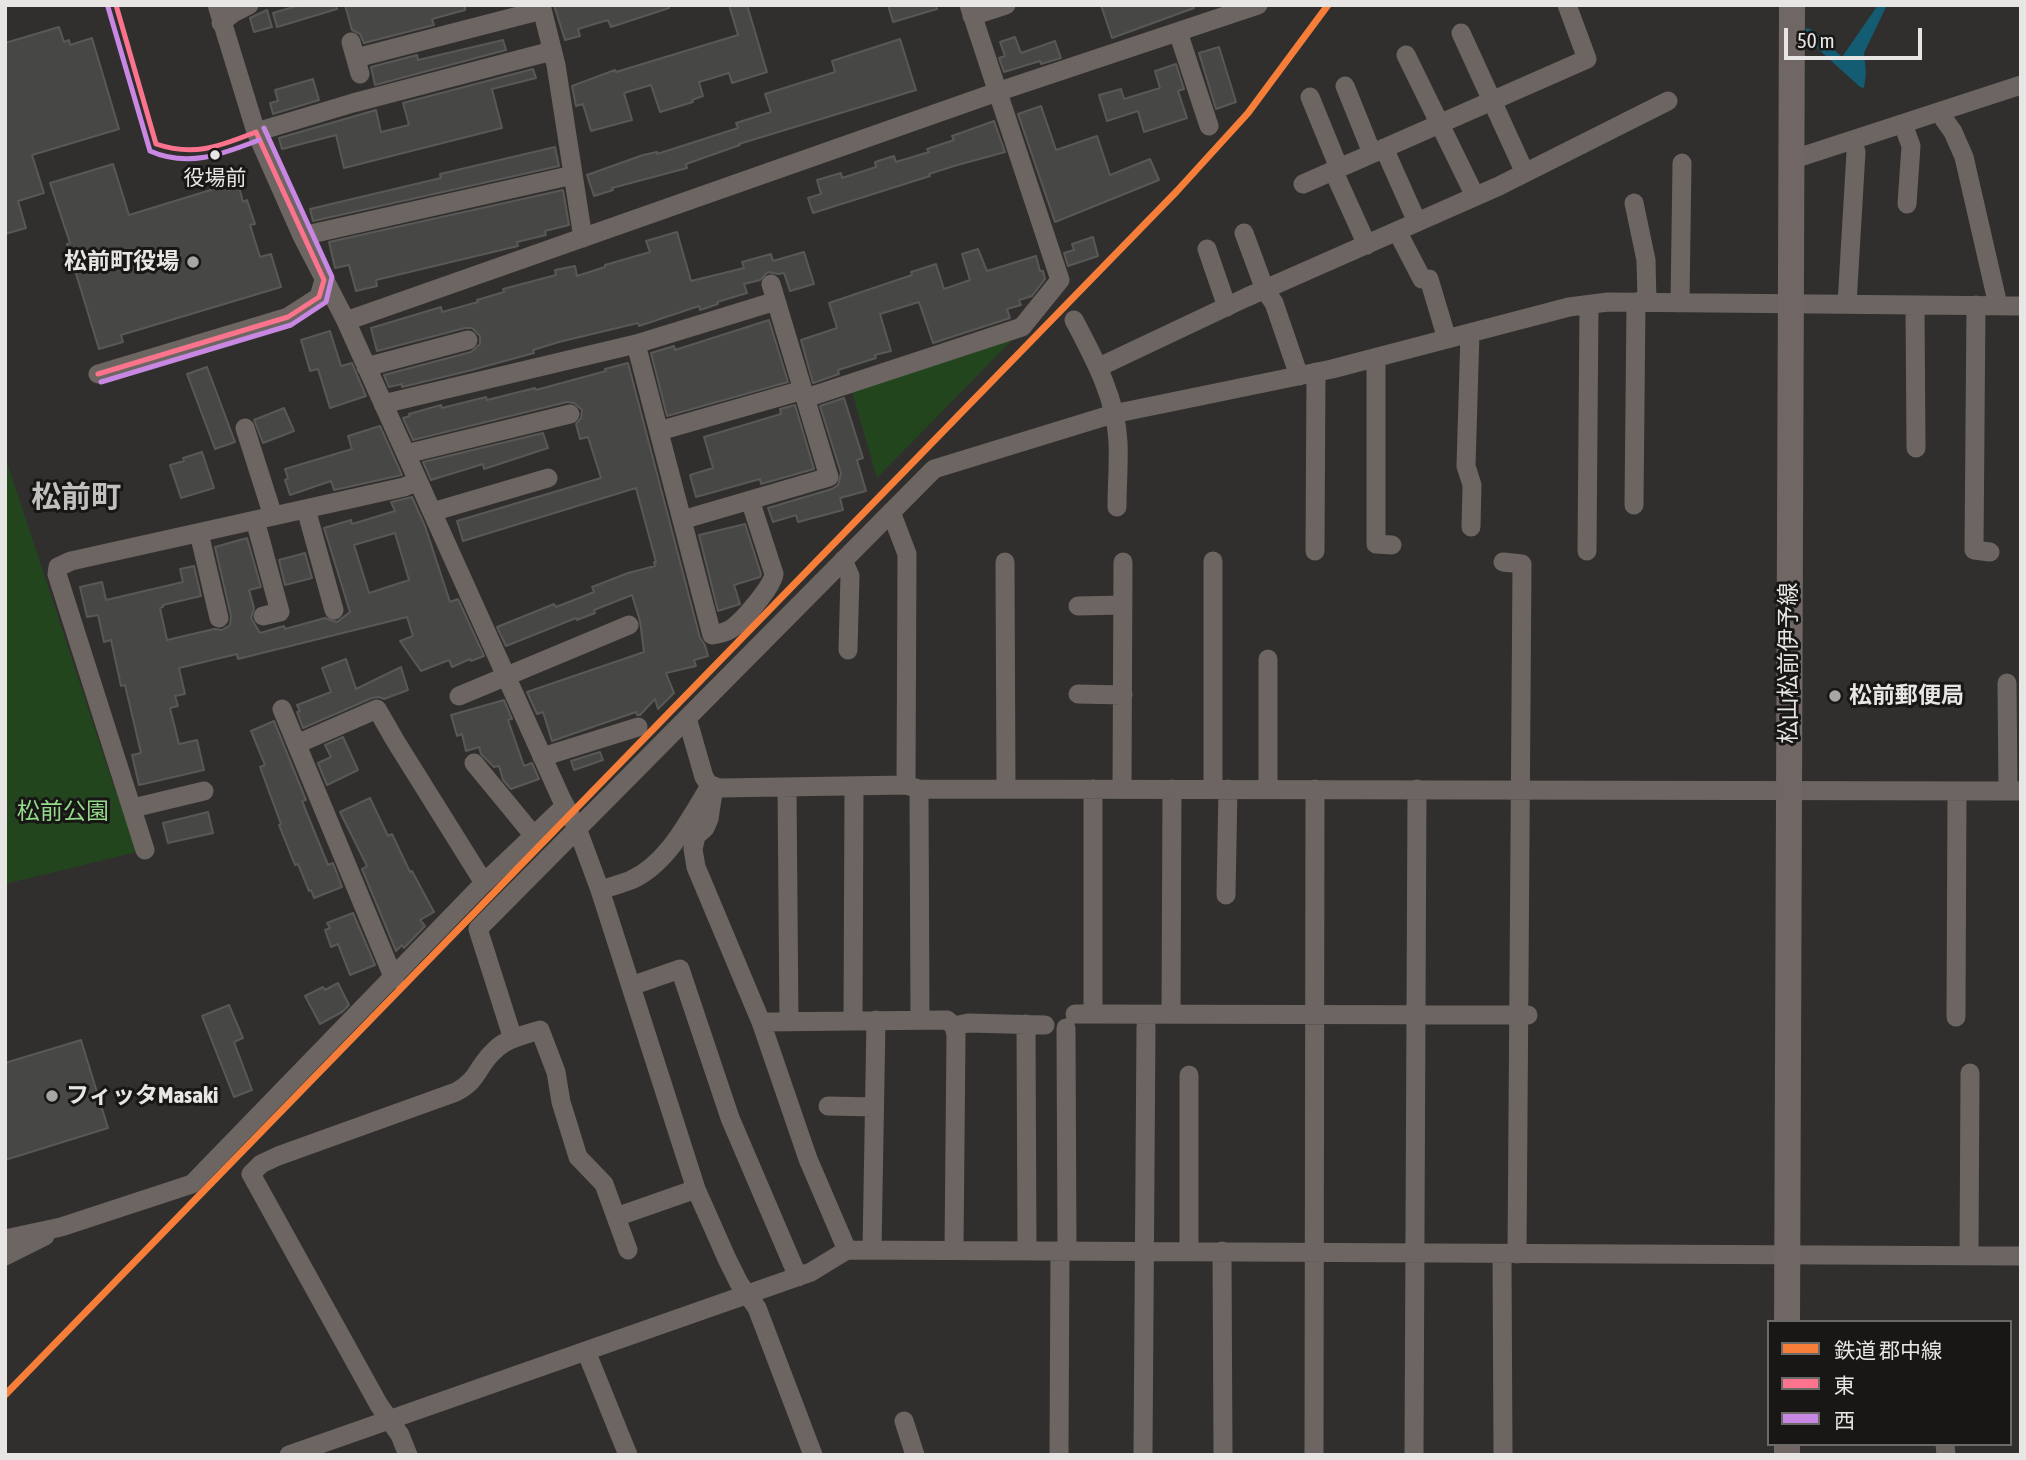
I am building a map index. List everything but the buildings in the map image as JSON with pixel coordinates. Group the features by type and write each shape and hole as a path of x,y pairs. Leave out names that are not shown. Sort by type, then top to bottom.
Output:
{"main road":[{"name":"松山松前伊予線","path":"1787,1320 1792,5"}],"street":[{"path":"249,5 233,13 219,14 256,132 577,828 600,890 696,1189 727,1259 757,1308 813,1455"},
{"path":"659,431 805,394 1022,327 1060,280 970,11 1006,5"},
{"path":"345,321 996,92 1258,5"},
{"path":"1303,184 1587,59 1567,5"},
{"path":"356,58 541,8 552,51 583,238"},
{"path":"1178,32 1209,126"},
{"path":"1461,33 1525,173"},
{"path":"256,132 353,103 552,51"},
{"path":"1406,55 1475,196"},
{"path":"1791,160 2021,85"},
{"path":"1345,86 1417,222"},
{"path":"1310,97 1367,245"},
{"path":"1099,367 1525,173 1668,101"},
{"path":"1939,112 1953,132 1964,157 1998,305"},
{"path":"1903,124 1911,146 1907,204"},
{"path":"1847,304 1856,152 1853,140"},
{"path":"1681,303 1682,163"},
{"path":"302,236 573,175"},
{"path":"1634,203 1646,260 1634,505"},
{"path":"1397,231 1422,279 1429,279 1447,339"},
{"path":"1244,233 1265,290 1275,303 1307,374 1315,551"},
{"path":"1207,248 1227,307"},
{"path":"98,374 288,317 319,297 324,280"},
{"path":"383,404 636,344 773,293 829,477 682,520"},
{"path":"513,1039 478,929 934,469 1114,414 1376,358 1569,307 1642,302 2021,306"},
{"path":"1587,551 1589,305"},
{"path":"1915,305 1916,448"},
{"path":"1976,305 1974,550 1990,552"},
{"path":"1074,320 1099,367 1114,414 1118,440 1117,507"},
{"path":"1470,333 1466,466 1472,485 1471,527"},
{"path":"366,367 468,340"},
{"path":"636,344 712,635 730,630 773,581 774,573 750,500"},
{"path":"1376,358 1376,544 1392,545"},
{"path":"406,454 570,414"},
{"path":"245,428 280,612 263,616"},
{"path":"432,512 548,478"},
{"path":"145,850 57,574 58,567 71,561 306,509 418,481"},
{"path":"306,509 334,610"},
{"path":"891,512 907,554 920,1019"},
{"path":"199,533 219,618"},
{"path":"843,560 850,576 848,650"},
{"path":"1213,561 1226,895"},
{"path":"1006,562 1006,789"},
{"path":"1122,789 1123,562"},
{"path":"1503,562 1522,564 1523,1015 1510,1254 1503,1455"},
{"path":"1078,606 1123,605"},
{"path":"460,696 629,625"},
{"path":"1268,659 1268,789"},
{"path":"712,786 2014,791 2007,683"},
{"path":"1078,694 1123,695"},
{"path":"282,709 394,979"},
{"path":"297,744 377,709 485,883"},
{"path":"687,718 704,777 712,786 709,819 705,828 696,836 693,849 696,867 761,1022 808,1159 847,1251"},
{"path":"542,757 638,727"},
{"path":"474,763 534,836"},
{"path":"600,890 632,880 650,869 668,849 712,786"},
{"path":"853,1020 854,786"},
{"path":"787,787 789,1021"},
{"path":"1059,1455 1063,1251 1093,789"},
{"path":"1171,1014 1172,789"},
{"path":"1314,1455 1315,789"},
{"path":"1414,1455 1417,789"},
{"path":"133,808 204,791"},
{"path":"1956,1017 1957,791"},
{"path":"5,1239 61,1227 192,1184 485,883 565,806"},
{"path":"631,986 680,970 730,1118 798,1277"},
{"path":"1078,1018 1171,1014 1523,1015"},
{"path":"761,1022 920,1019 947,1020 954,1026 954,1250"},
{"path":"873,1250 876,1020"},
{"path":"954,1026 968,1023 1035,1024 1027,1251"},
{"path":"1143,1455 1146,1026"},
{"path":"408,1455 400,1435 379,1405 251,1174 261,1164 456,1092 470,1085 491,1053 505,1041 540,1030 556,1072 561,1102 578,1157 604,1184 628,1250"},
{"path":"1969,1256 1970,1073"},
{"path":"1189,1075 1189,1251"},
{"path":"828,1106 874,1107"},
{"path":"616,1217 696,1189"},
{"path":"5,1256 61,1227"},
{"path":"289,1455 798,1277 847,1251 2021,1256"},
{"path":"1222,1251 1223,1455"},
{"path":"586,1352 628,1455"},
{"path":"904,1421 915,1455"}],"green space":[{"path":"1020,332 877,478 851,388"},
{"name":"松前公園","path":"5,456 116,793 145,850 5,884"}],"water":[{"path":"1878,5 1887,5 1864,53 1864,88 1805,37 1806,28 1813,30 1842,57"}],"rail line":[{"name":"郡中線","path":"5,1395 1177,191 1248,113 1328,5"}],"transit line":[{"name":"東","path":"116,5 156,144 195,150 256,132"},
{"name":"西","path":"108,7 150,151 164,156 192,159 219,154 259,140"},
{"name":"西","path":"101,382 291,325 326,302 332,277 264,128"},
{"name":"東","path":"98,374 288,317 319,297 324,280 256,132"}],"place":[{"name":"役場前","path":"215,155"},
{"name":"松前町役場","path":"193,262"},
{"name":"松前郵便局","path":"1835,696"},
{"name":"フィッタMasaki","path":"52,1096"}],"district":[{"name":"松前町","path":"76,498"}]}
